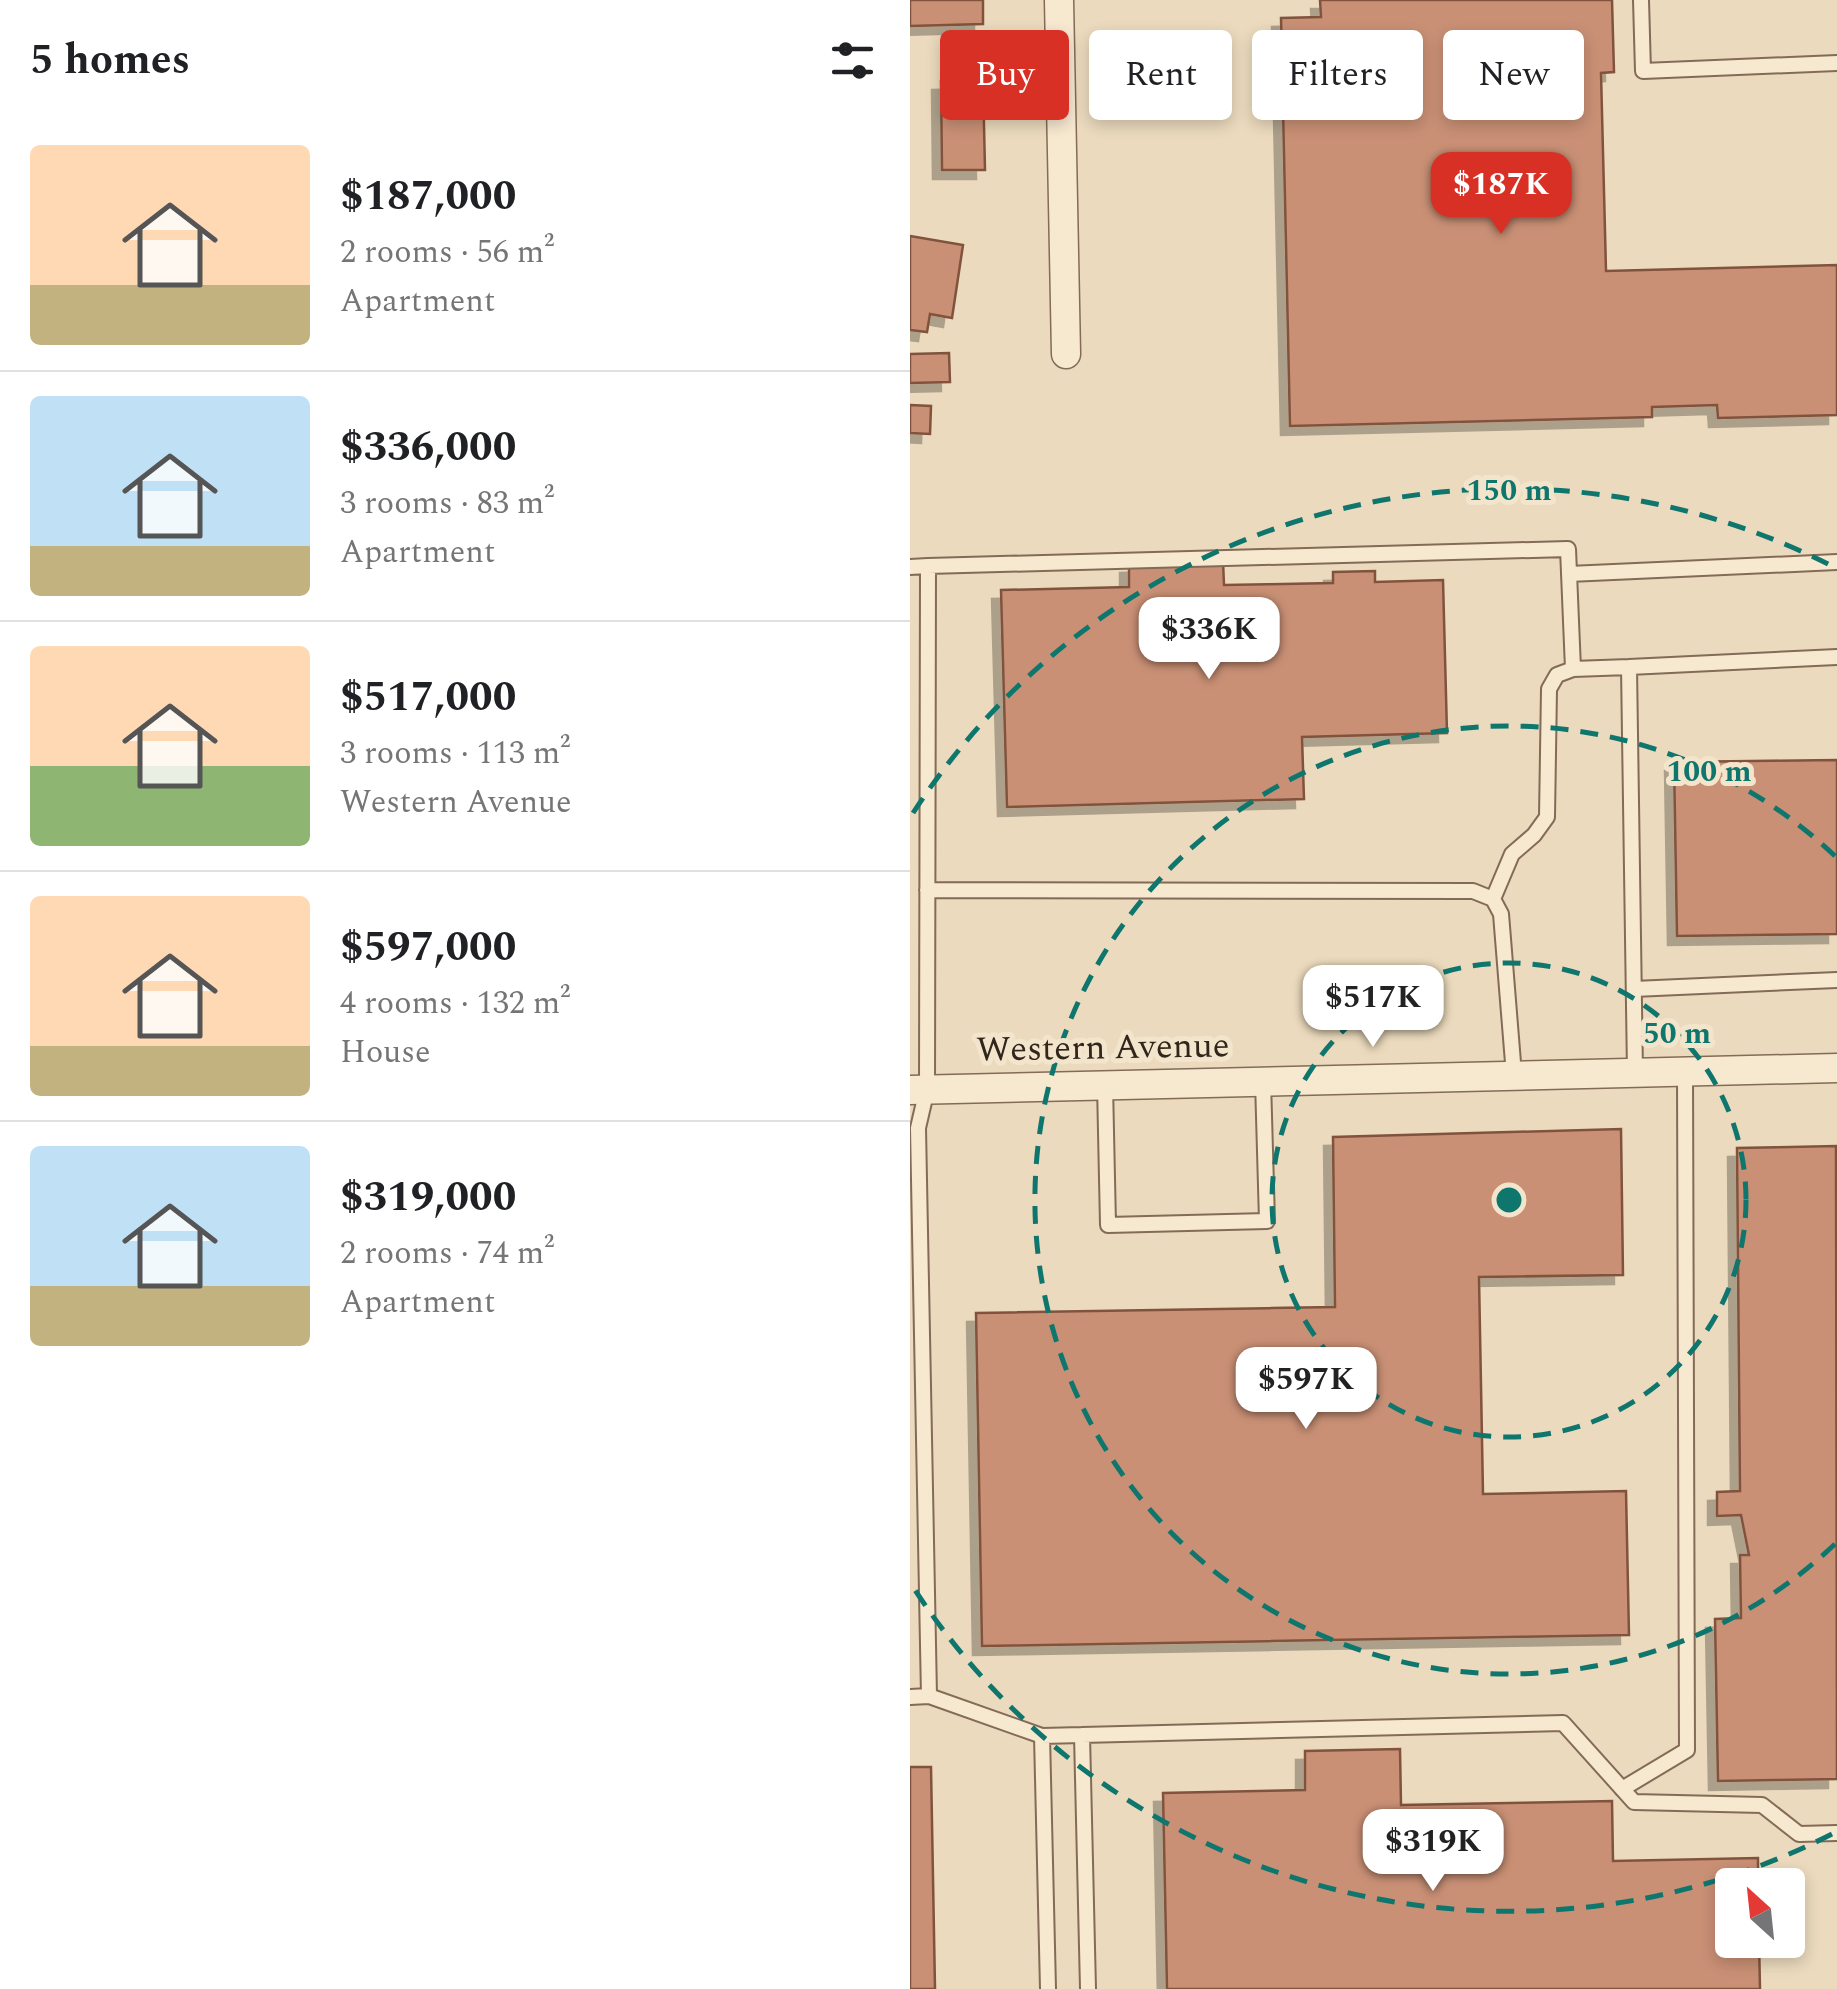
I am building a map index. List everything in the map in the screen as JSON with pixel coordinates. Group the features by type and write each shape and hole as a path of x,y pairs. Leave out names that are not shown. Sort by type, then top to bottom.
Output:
{"street":[{"path":"1059,0 1066,354"},
{"name":"Western Avenue","path":"918,1090 1837,1068"}],"lane":[{"path":"1641,0 1642,71 1837,63"},
{"path":"910,567 1568,549 1573,669"},
{"path":"1569,574 1837,562"},
{"path":"928,566 927,890 918,1128 929,1696"},
{"path":"1492,899 1512,854 1534,835 1546,817 1549,690 1557,675 1573,669 1837,657"},
{"path":"1629,667 1635,1072"},
{"path":"927,890 1473,891 1492,899 1501,914 1514,1075"},
{"path":"1634,988 1837,980"},
{"path":"1622,1789 1687,1750 1685,1071"},
{"path":"1105,1085 1108,1225 1248,1222 1267,1221 1263,1081"},
{"path":"910,1697 929,1696 1042,1736 1563,1722 1634,1802 1762,1805 1799,1834 1837,1833"},
{"path":"1082,1735 1088,1989"},
{"path":"1042,1736 1048,1989"}],"building":[{"path":"910,0 983,0 983,24 910,26"},
{"path":"1320,0 1612,0 1614,72 1601,73 1606,271 1837,265 1837,415 1718,418 1717,405 1652,407 1652,417 1290,426 1283,120 1423,120 1423,30 1281,30 1281,18 1321,17"},
{"path":"941,120 984,120 985,170 942,170"},
{"path":"910,236 963,245 952,318 930,314 927,332 910,330"},
{"path":"949,353 950,382 910,383 910,354"},
{"path":"910,405 931,406 930,434 910,433"},
{"path":"1223,561 1224,585 1333,583 1333,572 1375,571 1375,582 1443,580 1447,733 1302,737 1304,799 1007,807 1001,590 1129,587 1129,564"},
{"path":"1837,760 1837,934 1677,936 1674,762"},
{"path":"1621,1129 1623,1275 1479,1277 1483,1494 1626,1491 1629,1635 982,1646 976,1313 1335,1307 1333,1137"},
{"path":"1836,1146 1837,1779 1718,1781 1715,1619 1741,1618 1740,1555 1749,1555 1741,1515 1717,1516 1717,1492 1740,1491 1737,1148"},
{"path":"1400,1749 1401,1805 1612,1801 1613,1861 1758,1858 1758,1868 1715,1868 1715,1958 1759,1958 1760,1989 1167,1989 1163,1793 1305,1790 1305,1751"},
{"path":"910,1767 931,1767 935,1989 910,1989"}]}
